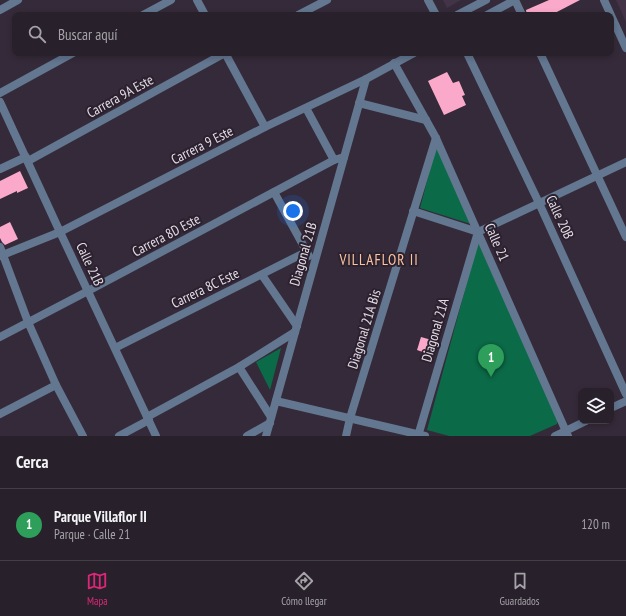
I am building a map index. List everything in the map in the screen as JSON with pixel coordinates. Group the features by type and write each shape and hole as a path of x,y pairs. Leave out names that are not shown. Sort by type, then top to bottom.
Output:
{"street":[{"path":"0,10 18,0"},
{"path":"149,12 171,0"},
{"path":"197,0 203,12"},
{"path":"304,12 327,0"},
{"path":"428,0 434,12"},
{"path":"463,12 486,0"},
{"path":"493,12 515,0 521,12"},
{"path":"604,0 610,12"},
{"path":"614,22 626,48"},
{"path":"0,93 68,56"},
{"name":"Carrera 9A Este","path":"0,169 27,159 219,56"},
{"path":"227,56 265,127"},
{"name":"Carrera 9 Este","path":"1,252 60,232 265,127 366,79 408,56"},
{"name":"Calle 20B","path":"468,56 540,203 626,394"},
{"path":"541,56 626,237"},
{"name":"Calle 21","path":"394,63 436,138 567,434"},
{"name":"Diagonal 21B","path":"266,436 366,79"},
{"name":"Calle 21B","path":"0,102 156,436"},
{"path":"359,103 426,120"},
{"path":"306,108 334,160"},
{"name":"Diagonal 21A Bis","path":"346,436 350,418 436,138"},
{"name":"Carrera 8D Este","path":"0,337 334,160 344,157"},
{"path":"413,211 478,232 626,162"},
{"path":"274,192 306,252 314,263"},
{"name":"Diagonal 21A","path":"421,435 478,232"},
{"path":"1,252 28,322 56,385 83,436"},
{"name":"Carrera 8C Este","path":"115,348 306,252"},
{"path":"119,436 239,367 296,329 262,275"},
{"path":"239,367 270,420 247,436"},
{"path":"0,414 56,385"},
{"path":"276,401 421,435"},
{"path":"614,407 626,401"},
{"path":"555,436 567,434 582,424"}],"shaded area":[{"path":"443,0 461,0 447,8"},
{"path":"616,0 626,0 626,22"}],"green space":[{"path":"437,143 471,224 420,208"},
{"path":"478,242 558,419 557,424 530,436 449,436 427,430"},
{"path":"281,348 270,390 256,362"}],"building":[{"path":"549,0 580,0 557,12 526,12 526,10"},
{"path":"447,72 453,83 459,81 465,95 462,96 466,105 444,115 428,81"},
{"path":"20,171 28,188 17,193 17,191 0,199 0,181"},
{"path":"10,222 18,239 5,245 0,238 0,227"},
{"path":"421,337 435,341 431,355 417,350"}],"place":[{"name":"Parque Villaflor II","path":"491,377"}],"district":[{"name":"VILLAFLOR II","path":"379,260"}]}
